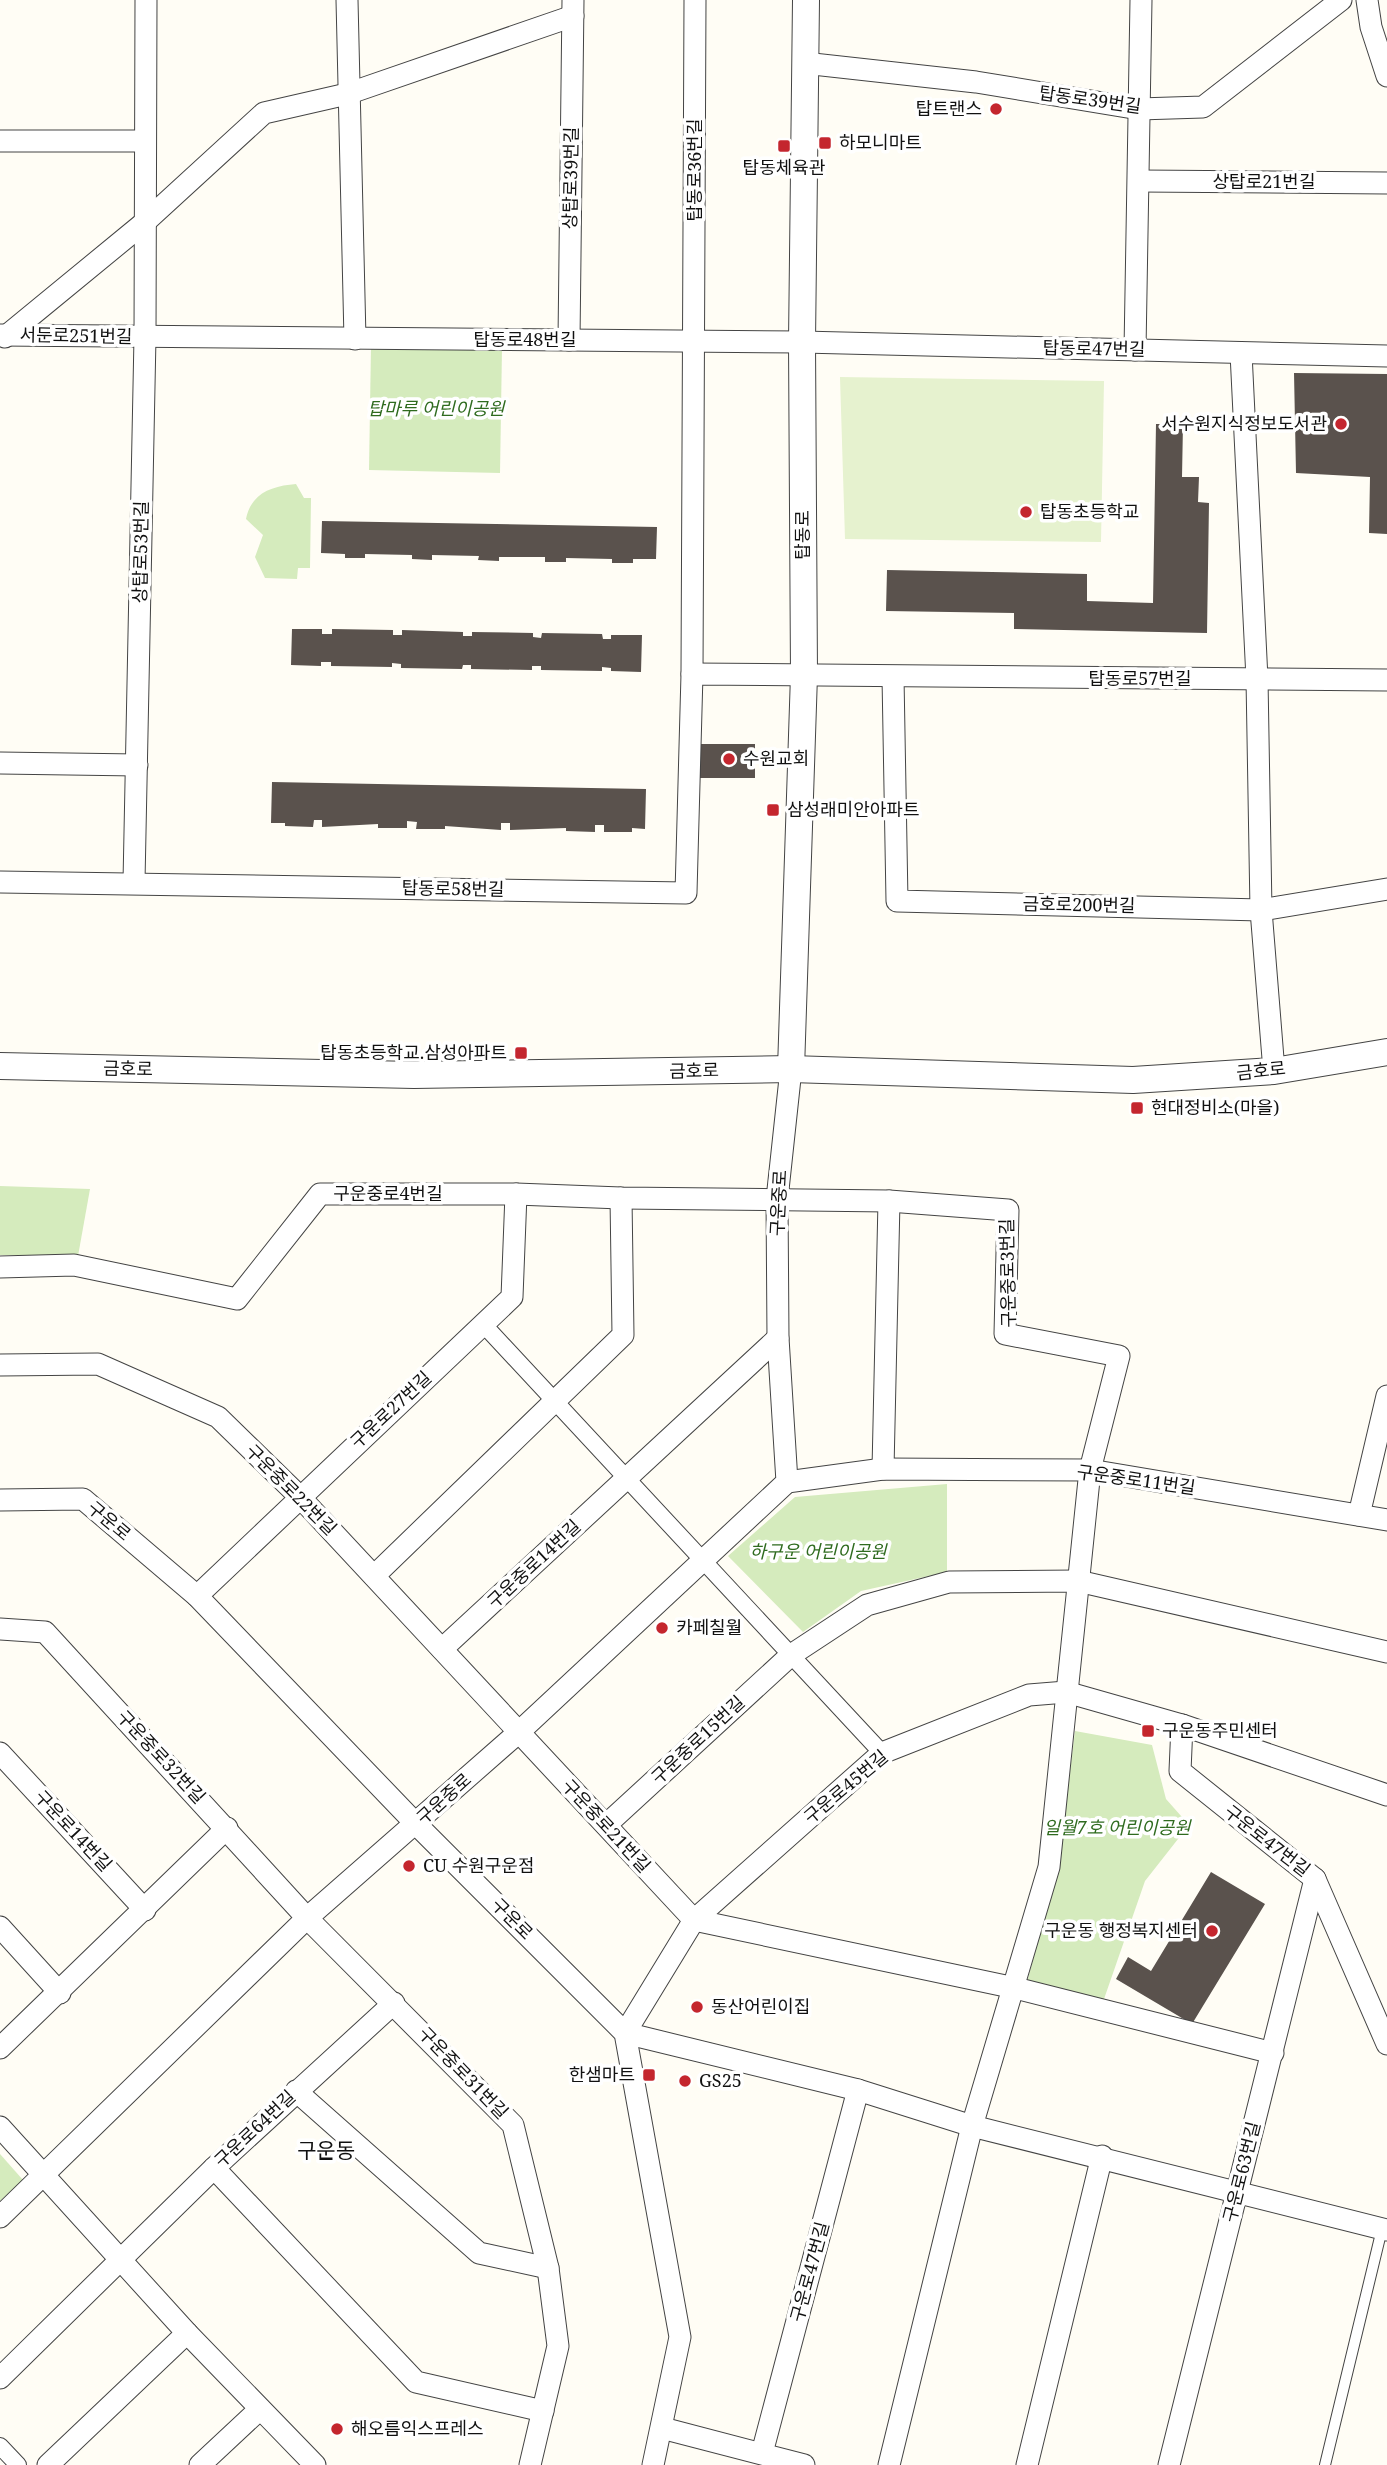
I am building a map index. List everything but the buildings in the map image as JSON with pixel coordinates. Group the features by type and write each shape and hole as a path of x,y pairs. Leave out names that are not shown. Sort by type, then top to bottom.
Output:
{"street":[{"name":"상탑로53번길","path":"135,883 145,337 146,0"},
{"path":"346,0 355,339"},
{"name":"탑동로36번길","path":"695,0 696,341"},
{"name":"탑동로","path":"791,1069 804,675 802,342 806,0"},
{"path":"1135,350 1140,181 1141,0"},
{"name":"탑동로39번길","path":"804,63 976,82 1139,109 1203,107 1341,0"},
{"path":"1367,0 1371,27 1387,76"},
{"name":"상탑로39번길","path":"347,94 573,8 569,340"},
{"path":"2,337 145,222 264,113 347,94"},
{"path":"0,141 145,141"},
{"name":"상탑로21번길","path":"1140,181 1387,183"},
{"name":"서둔로251번길","path":"2,337 145,337"},
{"name":"탑동로48번길","path":"145,337 802,342"},
{"name":"탑동로58번길","path":"0,882 687,893 696,341"},
{"name":"탑동로47번길","path":"802,342 1387,356"},
{"path":"1241,353 1257,680 1261,910 1274,1071"},
{"path":"692,674 804,675"},
{"name":"탑동로57번길","path":"804,675 1387,680"},
{"name":"금호로200번길","path":"893,677 897,901 1261,910 1387,889"},
{"path":"0,763 137,765"},
{"name":"금호로","path":"0,1066 414,1075 791,1069 1133,1080 1274,1071 1387,1052"},
{"name":"구운중로","path":"0,2217 307,1918 519,1732 787,1482 778,1338 777,1199 791,1069"},
{"name":"구운중로4번길","path":"0,1267 74,1265 237,1299 320,1194 516,1194 777,1199"},
{"name":"구운로27번길","path":"197,1596 299,1496 512,1297 516,1194"},
{"path":"374,1576 624,1335 621,1198"},
{"name":"구운중로3번길","path":"777,1199 889,1201 1007,1210 1005,1334 1119,1356 1090,1470"},
{"path":"883,1469 889,1201"},
{"path":"484,1325 882,1753"},
{"path":"626,1478 778,1338"},
{"name":"구운중로22번길","path":"0,1365 98,1364 218,1417 299,1496 519,1732"},
{"path":"1359,1515 1387,1397"},
{"name":"구운중로11번길","path":"787,1482 883,1469 1090,1470 1387,1520"},
{"path":"889,2465 972,2126 1015,1989 1049,1867 1090,1470"},
{"name":"구운중로14번길","path":"442,1649 626,1478"},
{"name":"구운로","path":"0,1500 83,1499 197,1596 416,1824 625,2033"},
{"path":"791,1655 867,1605 949,1582 1078,1581 1387,1652"},
{"name":"구운중로32번길","path":"0,1629 45,1632 307,1918"},
{"name":"구운중로15번길","path":"606,1825 791,1655"},
{"name":"구운로45번길","path":"625,2033 694,1920 882,1753 1029,1695 1066,1692 1182,1725 1387,1795"},
{"name":"구운로47번길","path":"1182,1725 1180,1771 1315,1879 1387,2044"},
{"name":"구운중로21번길","path":"519,1732 694,1920"},
{"name":"구운로14번길","path":"0,1753 145,1910"},
{"path":"0,2049 227,1828"},
{"name":"구운로63번길","path":"1169,2465 1315,1879"},
{"name":"구운중로31번길","path":"307,1918 513,2125 548,2268 558,2346 530,2465"},
{"path":"694,1920 1015,1989 1273,2053"},
{"path":"0,1927 60,1993"},
{"name":"구운로64번길","path":"0,2378 214,2168 394,2003"},
{"path":"653,2465 680,2337 625,2033 858,2090 972,2126 1102,2156 1236,2194 1384,2229"},
{"name":"구운로47번길","path":"762,2453 858,2090"},
{"path":"296,2091 479,2253 548,2268"},
{"path":"0,2127 187,2333 315,2465"},
{"path":"1027,2465 1102,2156"},
{"path":"214,2168 416,2382 543,2411"},
{"path":"48,2465 187,2333"},
{"path":"200,2465 260,2409"},
{"path":"662,2428 804,2465"},
{"path":"0,2446 18,2465"}],"lane":[{"path":"1325,2465 1384,2229"}],"green space":[{"name":"탑마루 어린이공원","path":"371,346 502,348 500,473 369,470"},
{"path":"840,377 1104,381 1101,542 845,539"},
{"path":"296,484 304,498 311,498 310,568 298,568 297,579 265,578 255,557 263,535 246,519 253,503 264,492"},
{"path":"0,1186 90,1189 78,1256 0,1255"},
{"name":"하구운 어린이공원","path":"947,1484 947,1572 861,1591 803,1632 728,1556 795,1497"},
{"name":"일월7호 어린이공원","path":"1075,1731 1152,1745 1166,1799 1189,1825 1145,1881 1104,1999 1027,1982 1058,1867"},
{"path":"0,2154 23,2180 0,2201"}],"place":[{"name":"탑트랜스","path":"996,109"},
{"name":"하모니마트","path":"825,143"},
{"name":"탑동체육관","path":"784,146"},
{"name":"서수원지식정보도서관","path":"1341,424"},
{"name":"탑동초등학교","path":"1026,512"},
{"name":"수원교회","path":"729,759"},
{"name":"삼성래미안아파트","path":"773,810"},
{"name":"탑동초등학교.삼성아파트","path":"521,1053"},
{"name":"현대정비소(마을)","path":"1137,1108"},
{"name":"카페칠월","path":"662,1628"},
{"name":"구운동주민센터","path":"1148,1731"},
{"name":"CU 수원구운점","path":"409,1866"},
{"name":"구운동 행정복지센터","path":"1212,1931"},
{"name":"동산어린이집","path":"697,2007"},
{"name":"한샘마트","path":"649,2075"},
{"name":"GS25","path":"685,2081"},
{"name":"해오름익스프레스","path":"337,2429"}],"district":[{"name":"구운동","path":"326,2151"}]}
